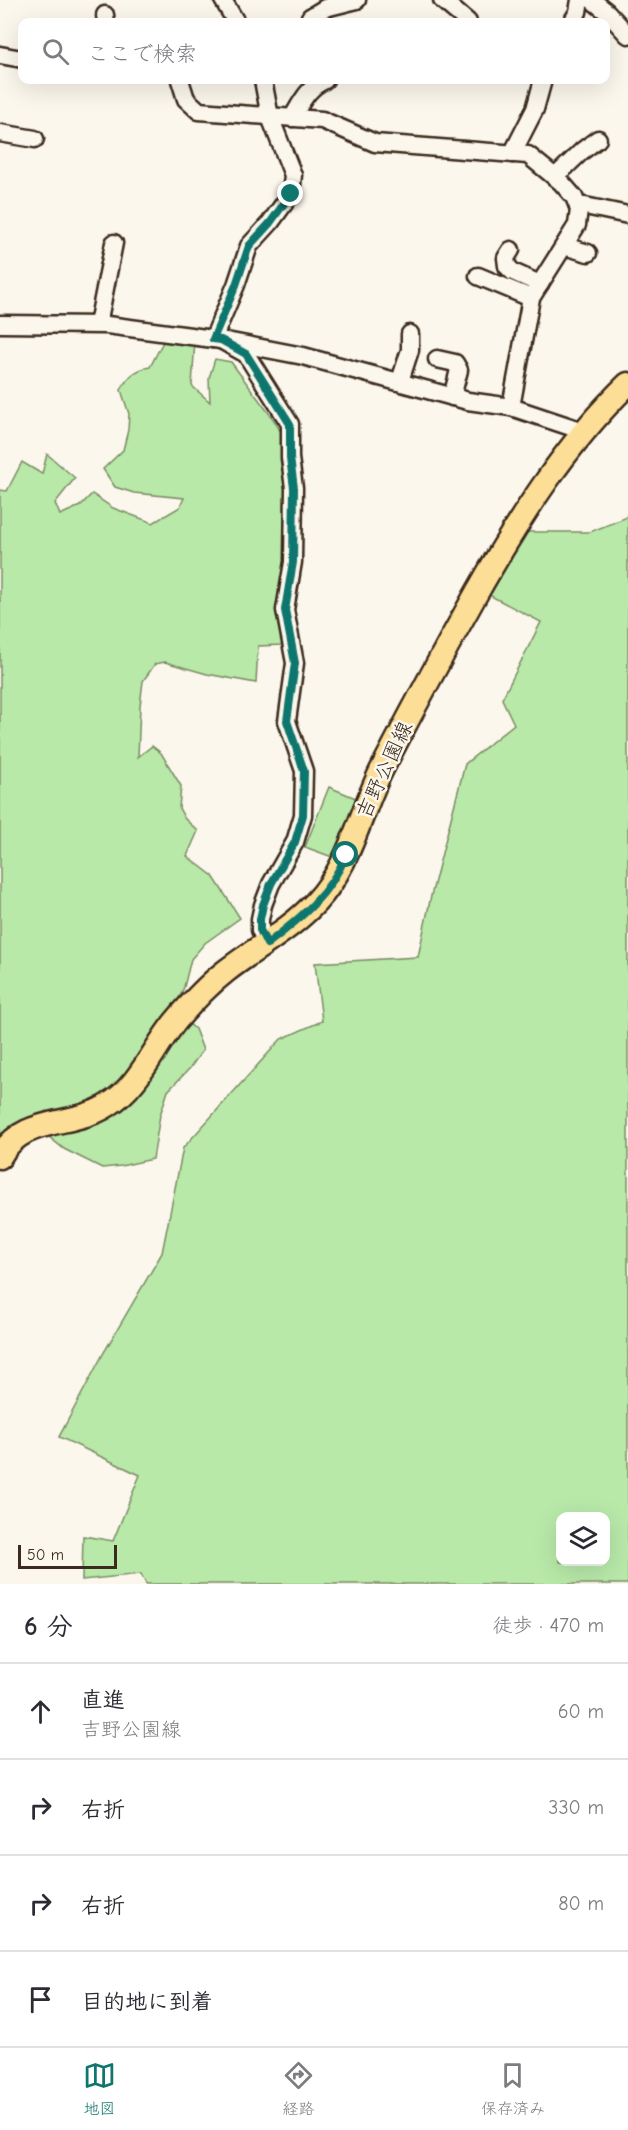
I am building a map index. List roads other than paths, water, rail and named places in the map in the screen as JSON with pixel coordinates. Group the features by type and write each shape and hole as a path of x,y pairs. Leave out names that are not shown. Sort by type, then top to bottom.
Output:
{"main road":[{"name":"吉野公園線","path":"0,1157 8,1144 31,1128 92,1113 108,1106 135,1079 173,1024 195,998 226,971 267,944 311,907 329,888 339,873 371,792 428,679 495,562 533,499 583,431 628,384"}],"street":[{"path":"223,0 234,18"},
{"path":"310,18 325,8 357,0"},
{"path":"442,0 463,18"},
{"path":"574,18 580,0"},
{"path":"592,0 607,12 628,35"},
{"path":"0,55 18,58"},
{"path":"181,84 186,99 199,111 322,120 375,143 528,155 555,177 574,197 578,207 577,225 531,298 511,407"},
{"path":"217,339 249,246 270,223 291,194 293,175 270,117 264,84"},
{"path":"292,118 316,84"},
{"path":"512,154 535,109 542,84"},
{"path":"0,133 34,139"},
{"path":"555,177 582,151 598,140"},
{"path":"578,207 585,206 628,215"},
{"path":"98,324 114,243"},
{"path":"564,246 588,253"},
{"path":"511,250 506,258 507,266 513,272 540,284"},
{"path":"478,276 531,298"},
{"path":"0,324 98,324 217,339 303,356 468,401 511,407 583,431"},
{"path":"400,381 410,351 410,334"},
{"path":"217,339 246,354 290,424 290,458 294,488 293,551 285,610 295,663 287,721 304,771 303,815 295,842 271,884 263,905 260,930 267,944"},
{"path":"437,360 455,363 459,370 452,397"}]}
